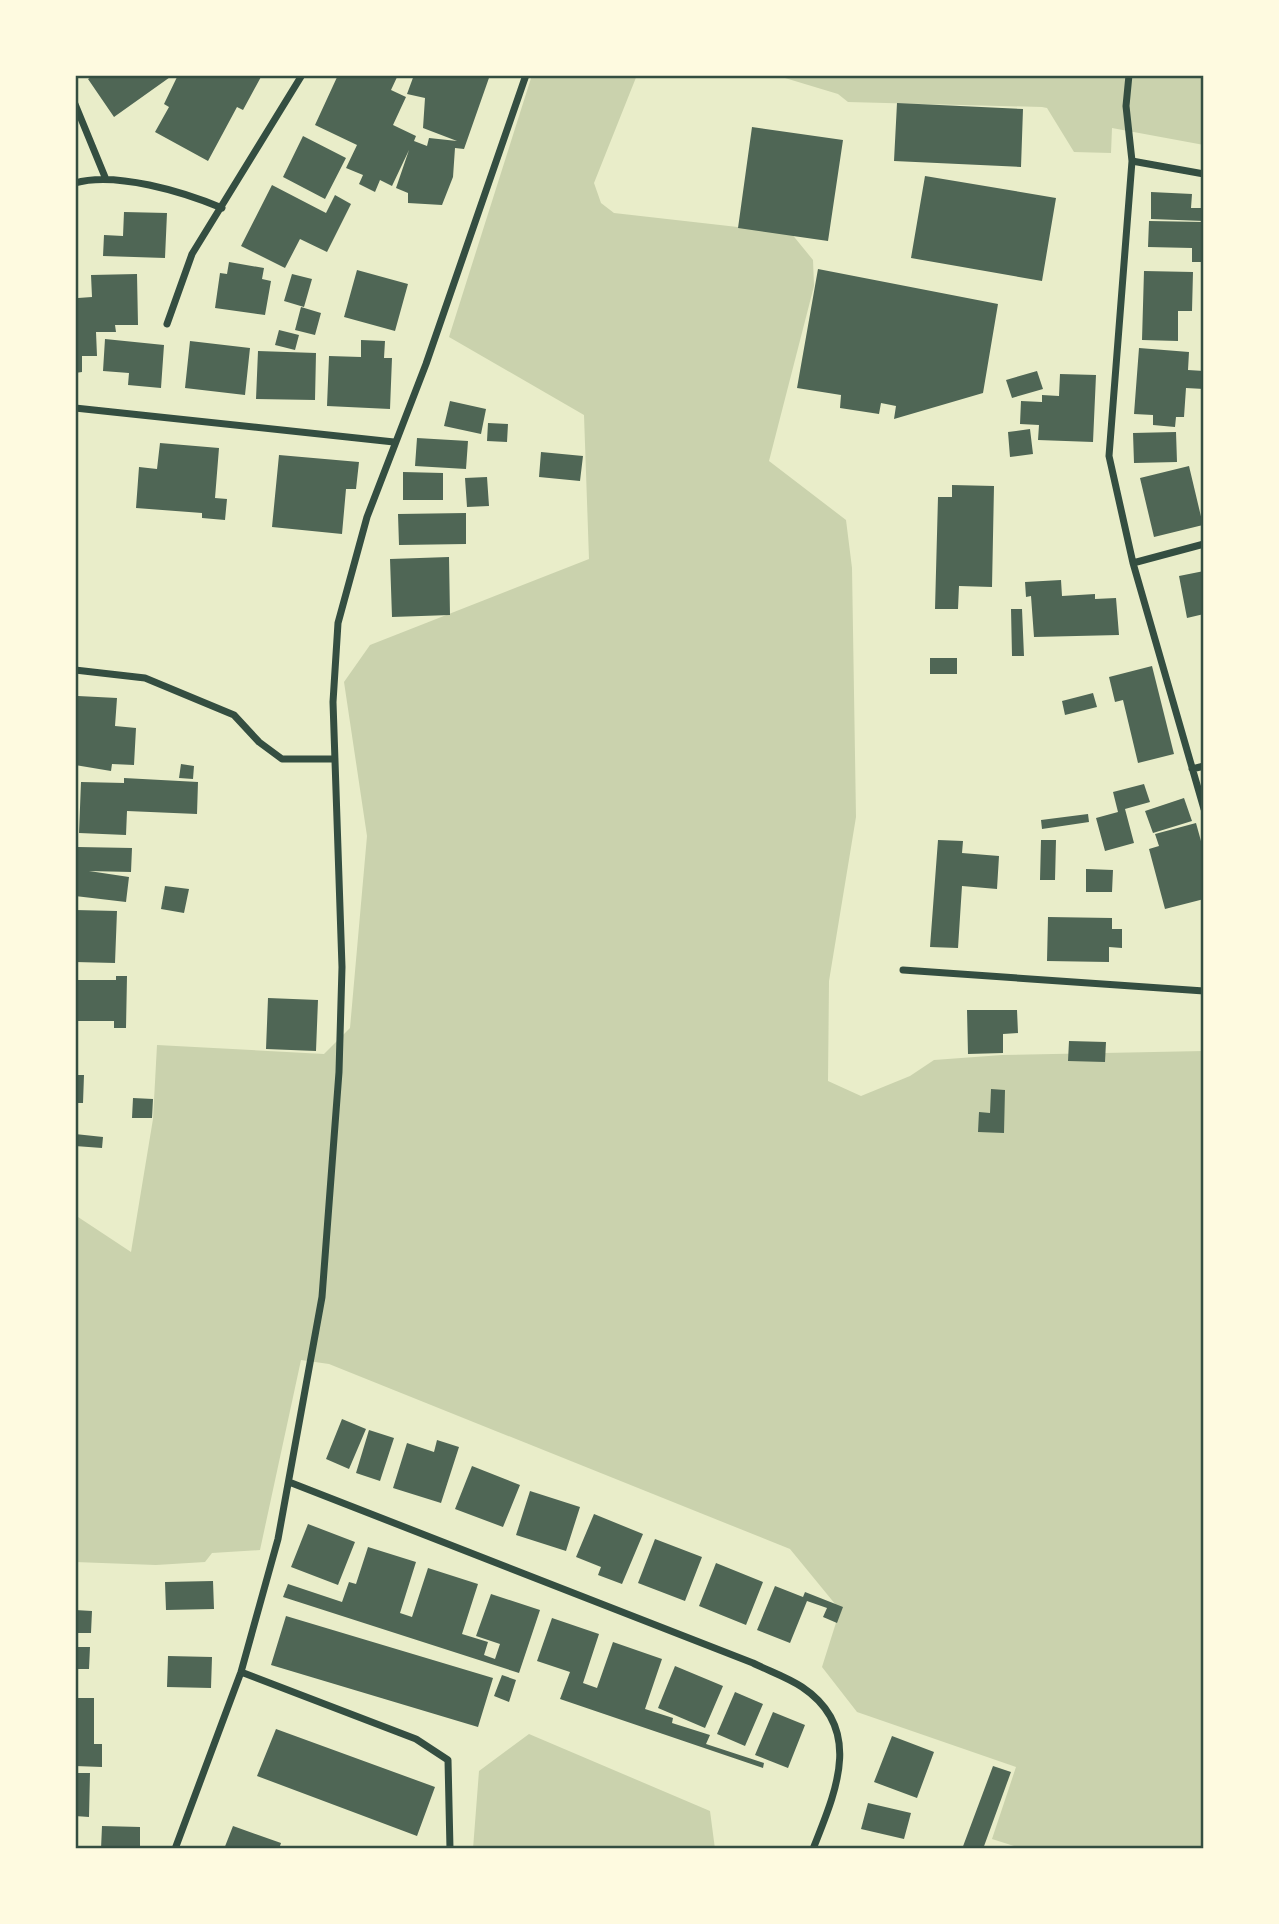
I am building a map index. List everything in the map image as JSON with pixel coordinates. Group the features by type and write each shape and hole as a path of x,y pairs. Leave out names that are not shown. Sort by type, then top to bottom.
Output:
{"street":[{"path":"167,324 192,254 302,75"},
{"path":"175,1849 241,1672 278,1539 322,1297 339,1072 342,967 333,702 338,623 367,517 426,364 526,75"},
{"path":"1129,75 1126,106 1132,161 1109,456 1133,563 1204,809"},
{"path":"75,104 105,177"},
{"path":"1132,161 1204,174"},
{"path":"75,183 105,177 200,198 222,208"},
{"path":"75,408 394,442"},
{"path":"1133,563 1204,544"},
{"path":"75,670 145,678 234,715 259,741 282,759 335,759"},
{"path":"1192,769 1204,766"},
{"path":"904,970 1204,991"},
{"path":"289,1482 753,1663 803,1688 829,1714 838,1734 840,1767 834,1795 813,1849"},
{"path":"241,1672 416,1739 448,1760 450,1849"}],"green space":[{"path":"532,75 637,75 594,183 601,203 614,213 791,233 813,260 814,286 769,461 846,520 852,568 856,817 829,981 828,1081 861,1096 910,1076 934,1060 1002,1055 1204,1051 1204,1849 1024,1849 992,1839 1016,1767 857,1712 822,1667 840,1610 790,1549 329,1364 301,1360 260,1550 212,1553 205,1562 156,1565 75,1562 75,1215 131,1252 153,1119 157,1045 324,1054 350,1028 367,836 344,682 370,645 589,559 584,415 449,337"},
{"path":"775,75 1204,75 1204,145 1112,128 1111,153 1074,152 1047,108 848,102 838,94"},
{"path":"529,1734 710,1811 715,1849 473,1849 479,1771"}],"building":[{"path":"94,75 173,75 114,117 88,79"},
{"path":"178,75 262,75 243,110 237,107 208,161 155,132 169,107 164,104"},
{"path":"338,75 398,75 391,90 406,97 393,125 416,136 414,141 427,146 429,138 457,141 423,128 425,98 407,94 414,75 490,75 464,149 455,148 453,177 442,205 408,203 408,193 396,188 409,150 392,186 380,180 375,192 359,184 363,175 346,168 357,145 315,125"},
{"path":"897,103 1023,109 1021,167 894,161"},
{"path":"752,127 843,140 828,241 738,228"},
{"path":"303,136 346,158 325,199 283,177"},
{"path":"925,176 1056,198 1042,281 911,258"},
{"path":"272,185 326,213 335,195 351,204 327,252 300,239 285,268 241,246"},
{"path":"1151,192 1192,194 1191,208 1204,208 1204,221 1151,219"},
{"path":"124,212 167,213 165,258 103,256 104,235 123,236"},
{"path":"1149,221 1204,222 1204,262 1192,262 1192,248 1148,247"},
{"path":"229,262 264,268 262,279 271,281 265,315 215,308 220,273 227,274"},
{"path":"818,269 998,304 983,393 894,419 896,406 881,403 879,414 840,408 841,395 797,388"},
{"path":"357,270 408,284 395,331 344,317"},
{"path":"1144,271 1193,272 1192,311 1178,311 1178,341 1142,340"},
{"path":"78,274 78,298 92,297 91,275 137,274 138,325 115,325 116,332 96,332 97,356 82,356 82,372 75,373"},
{"path":"292,274 312,279 304,307 284,301"},
{"path":"301,307 321,313 315,335 295,330"},
{"path":"279,330 299,335 295,350 275,345"},
{"path":"105,339 164,345 161,388 128,385 129,373 103,371"},
{"path":"361,340 385,341 384,358 392,358 390,409 327,406 329,356 361,357"},
{"path":"190,341 250,348 245,395 185,388"},
{"path":"1139,348 1189,352 1188,370 1204,371 1204,389 1186,388 1184,417 1176,417 1175,427 1153,425 1153,415 1134,414"},
{"path":"258,351 316,353 315,400 256,399"},
{"path":"1037,371 1043,389 1012,398 1006,380"},
{"path":"1060,374 1096,375 1093,442 1038,440 1039,425 1020,424 1021,401 1042,402 1042,395 1059,396"},
{"path":"450,401 486,409 481,434 444,426"},
{"path":"488,423 508,424 507,442 487,441"},
{"path":"1030,429 1033,454 1010,457 1008,432"},
{"path":"1176,432 1177,462 1134,463 1133,433"},
{"path":"417,438 468,441 466,469 415,466"},
{"path":"160,443 219,448 215,498 227,499 225,520 202,518 202,513 136,508 139,467 157,469"},
{"path":"541,452 583,456 580,481 539,477"},
{"path":"279,455 359,462 356,489 346,489 342,534 272,527"},
{"path":"1189,466 1203,525 1154,537 1140,478"},
{"path":"403,472 443,473 443,500 403,500"},
{"path":"487,477 489,506 467,507 465,478"},
{"path":"952,485 994,486 992,587 959,586 958,609 935,609 938,497 952,497"},
{"path":"466,513 466,544 399,545 398,514"},
{"path":"449,557 450,615 392,617 390,559"},
{"path":"1204,571 1204,614 1187,618 1179,576"},
{"path":"1061,580 1062,596 1095,594 1095,599 1116,598 1119,635 1034,637 1031,596 1026,597 1025,582"},
{"path":"1011,609 1022,609 1024,656 1012,656"},
{"path":"930,658 957,658 957,674 930,674"},
{"path":"1152,666 1174,754 1138,763 1123,700 1115,702 1109,677"},
{"path":"1093,693 1097,707 1065,715 1062,701"},
{"path":"78,696 117,698 115,726 136,728 134,765 112,764 111,771 75,765"},
{"path":"181,764 194,766 193,779 179,778"},
{"path":"124,778 198,782 197,814 127,811 126,835 79,833 81,782 124,783"},
{"path":"1144,784 1150,802 1125,809 1134,843 1105,851 1096,818 1118,812 1113,792"},
{"path":"1184,798 1192,821 1153,833 1145,811"},
{"path":"1088,814 1089,822 1042,829 1041,820"},
{"path":"1196,823 1204,852 1204,899 1165,909 1149,849 1159,846 1155,834"},
{"path":"938,840 963,841 962,853 999,856 997,889 962,886 958,948 930,947"},
{"path":"1041,840 1056,840 1055,880 1040,880"},
{"path":"78,847 132,848 131,872 89,871 129,877 126,902 75,896"},
{"path":"1086,869 1113,870 1112,892 1086,892"},
{"path":"165,886 189,889 184,913 161,909"},
{"path":"75,910 117,911 115,963 75,962"},
{"path":"1048,917 1112,918 1112,929 1122,929 1122,948 1109,947 1109,962 1047,961"},
{"path":"116,976 127,976 126,1028 114,1028 114,1021 75,1021 75,980 116,980"},
{"path":"268,998 318,1000 316,1051 266,1049"},
{"path":"967,1010 1017,1010 1018,1033 1003,1034 1003,1053 968,1054"},
{"path":"1069,1041 1106,1042 1105,1062 1068,1061"},
{"path":"75,1075 84,1075 83,1103 75,1103"},
{"path":"991,1089 1005,1090 1004,1133 978,1132 979,1112 990,1113"},
{"path":"133,1098 153,1099 152,1118 132,1118"},
{"path":"75,1134 103,1137 102,1148 75,1146"},
{"path":"342,1419 366,1429 349,1469 326,1459"},
{"path":"369,1430 394,1438 380,1481 356,1473"},
{"path":"437,1440 459,1447 441,1503 393,1488 407,1443 434,1452"},
{"path":"472,1466 520,1485 503,1527 455,1509"},
{"path":"530,1491 580,1507 566,1551 516,1535"},
{"path":"594,1514 643,1534 622,1584 598,1575 601,1567 576,1557"},
{"path":"308,1524 355,1542 338,1585 291,1567"},
{"path":"655,1539 702,1557 685,1601 638,1583"},
{"path":"368,1547 416,1562 400,1613 412,1617 428,1568 478,1584 462,1634 488,1642 484,1655 495,1659 500,1644 476,1636 491,1594 540,1610 519,1673 283,1597 288,1584 342,1602 349,1582 356,1584"},
{"path":"716,1563 763,1582 746,1625 699,1606"},
{"path":"213,1581 214,1609 166,1610 165,1582"},
{"path":"775,1586 803,1597 805,1592 843,1607 837,1623 823,1617 827,1608 807,1601 790,1643 757,1630"},
{"path":"75,1610 92,1611 91,1633 75,1633"},
{"path":"286,1616 493,1678 478,1727 271,1665"},
{"path":"552,1618 599,1634 583,1683 597,1688 613,1642 662,1659 645,1709 673,1718 672,1723 710,1735 706,1744 764,1763 763,1768 560,1699 570,1672 537,1661"},
{"path":"75,1647 90,1647 89,1669 75,1669"},
{"path":"168,1656 212,1657 211,1688 167,1687"},
{"path":"675,1666 723,1686 705,1728 658,1708"},
{"path":"502,1675 516,1680 509,1702 494,1696"},
{"path":"735,1692 763,1704 745,1746 717,1734"},
{"path":"75,1698 94,1698 94,1744 102,1744 102,1767 75,1766"},
{"path":"773,1712 805,1725 788,1768 755,1755"},
{"path":"276,1729 435,1787 417,1836 257,1776"},
{"path":"892,1736 934,1752 917,1798 874,1782"},
{"path":"993,1766 1011,1772 983,1849 962,1849"},
{"path":"75,1773 90,1773 89,1817 75,1816"},
{"path":"868,1803 911,1813 904,1839 861,1829"},
{"path":"102,1826 140,1827 140,1849 101,1849"},
{"path":"233,1826 281,1843 279,1849 224,1849"}]}
